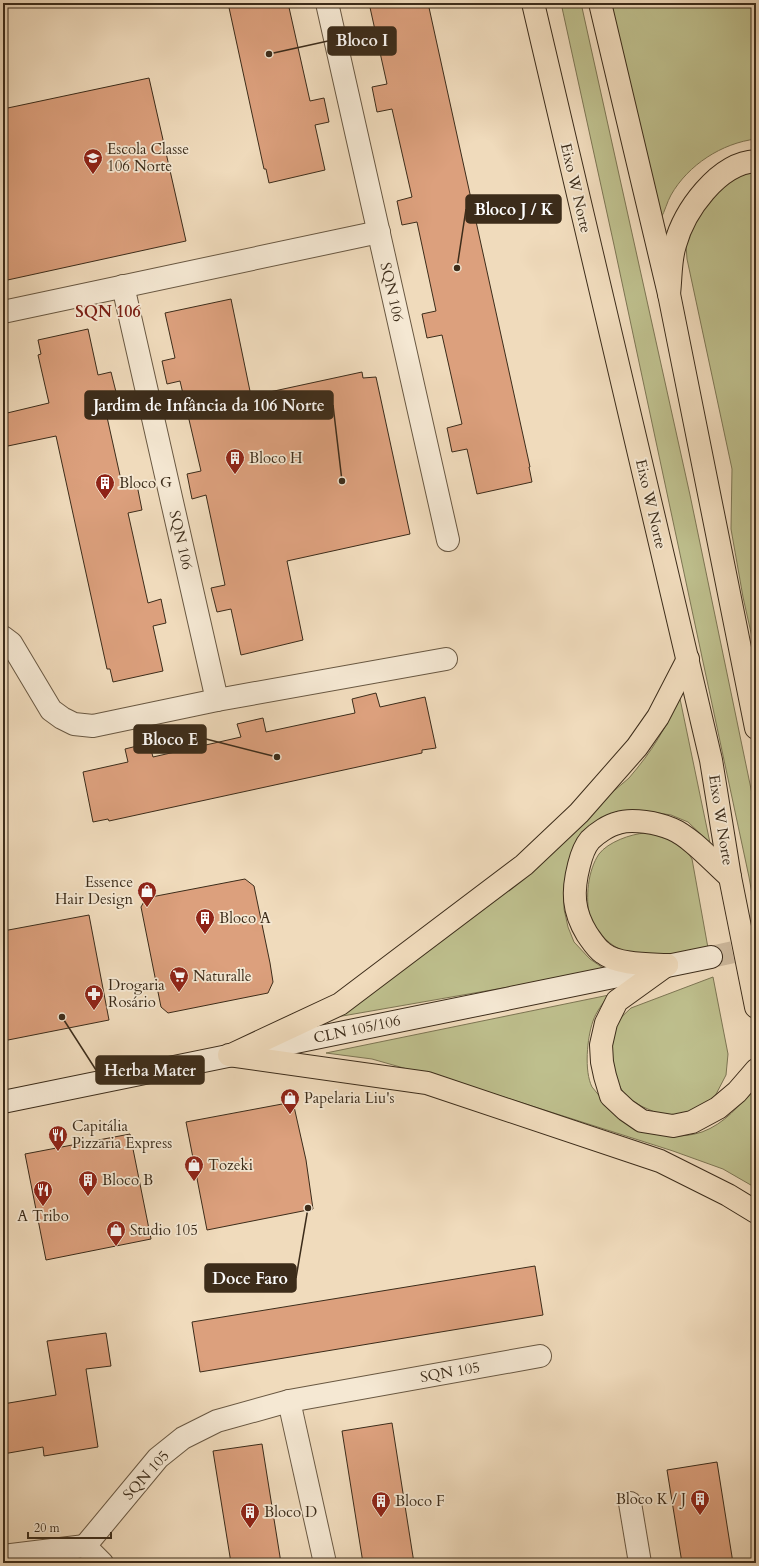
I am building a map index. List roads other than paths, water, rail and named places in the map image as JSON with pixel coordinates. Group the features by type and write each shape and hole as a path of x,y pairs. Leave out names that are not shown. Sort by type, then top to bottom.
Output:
{"main road":[{"name":"Eixo W Norte","path":"532,3 711,760 730,877 756,1007"},
{"path":"600,3 670,294 756,728"},
{"path":"670,294 674,246 682,225 693,206 717,177 733,167 756,161"},
{"path":"229,1055 340,1004 524,865 579,813 637,747 658,717 688,659"},
{"path":"667,965 619,961 603,954 586,932 576,913 574,884 582,854 590,841 605,829 618,822 638,821 654,823 672,829 687,838 730,877"},
{"path":"667,965 617,1001 606,1023 601,1045 602,1062 611,1096 626,1110 642,1121 673,1126 692,1122 718,1108 737,1092 756,1070"},
{"path":"229,1055 428,1083 660,1161 728,1195 756,1212"}],"street":[{"name":"SQN 106","path":"327,3 448,540"},
{"path":"3,312 379,232"},
{"name":"SQN 106","path":"123,286 217,700"},
{"path":"3,637 10,643 51,710 74,724 93,726 217,700 446,659"},
{"name":"CLN 105/106","path":"3,1102 711,957"},
{"name":"SQN 105","path":"85,1546 158,1458 183,1438 216,1421 289,1402 540,1356"},
{"path":"289,1402 325,1563"},
{"path":"630,1503 640,1563"},
{"path":"3,1556 85,1546 102,1563"}],"tunnel":[{"path":"711,957 756,947"}],"place":[{"name":"Bloco I","path":"269,54"},
{"name":"Escola Classe 106 Norte","path":"93,175"},
{"name":"Bloco J / K","path":"457,268"},
{"name":"Bloco H","path":"235,475"},
{"name":"Jardim de Infância da 106 Norte","path":"342,481"},
{"name":"Bloco G","path":"105,500"},
{"name":"Bloco E","path":"277,757"},
{"name":"Essence Hair Design","path":"147,908"},
{"name":"Bloco A","path":"205,935"},
{"name":"Naturalle","path":"179,993"},
{"name":"Drogaria Rosário","path":"94,1011"},
{"name":"Herba Mater","path":"62,1017"},
{"name":"Papelaria Liu's","path":"290,1115"},
{"name":"Capitália Pizzaria Express","path":"58,1152"},
{"name":"Tozeki","path":"194,1182"},
{"name":"Bloco B","path":"88,1197"},
{"name":"A Tribo","path":"43,1207"},
{"name":"Doce Faro","path":"308,1208"},
{"name":"Studio 105","path":"116,1247"},
{"name":"Bloco K / J","path":"700,1516"},
{"name":"Bloco F","path":"381,1518"},
{"name":"Bloco D","path":"250,1529"}],"district":[{"name":"SQN 106","path":"108,312"}]}
